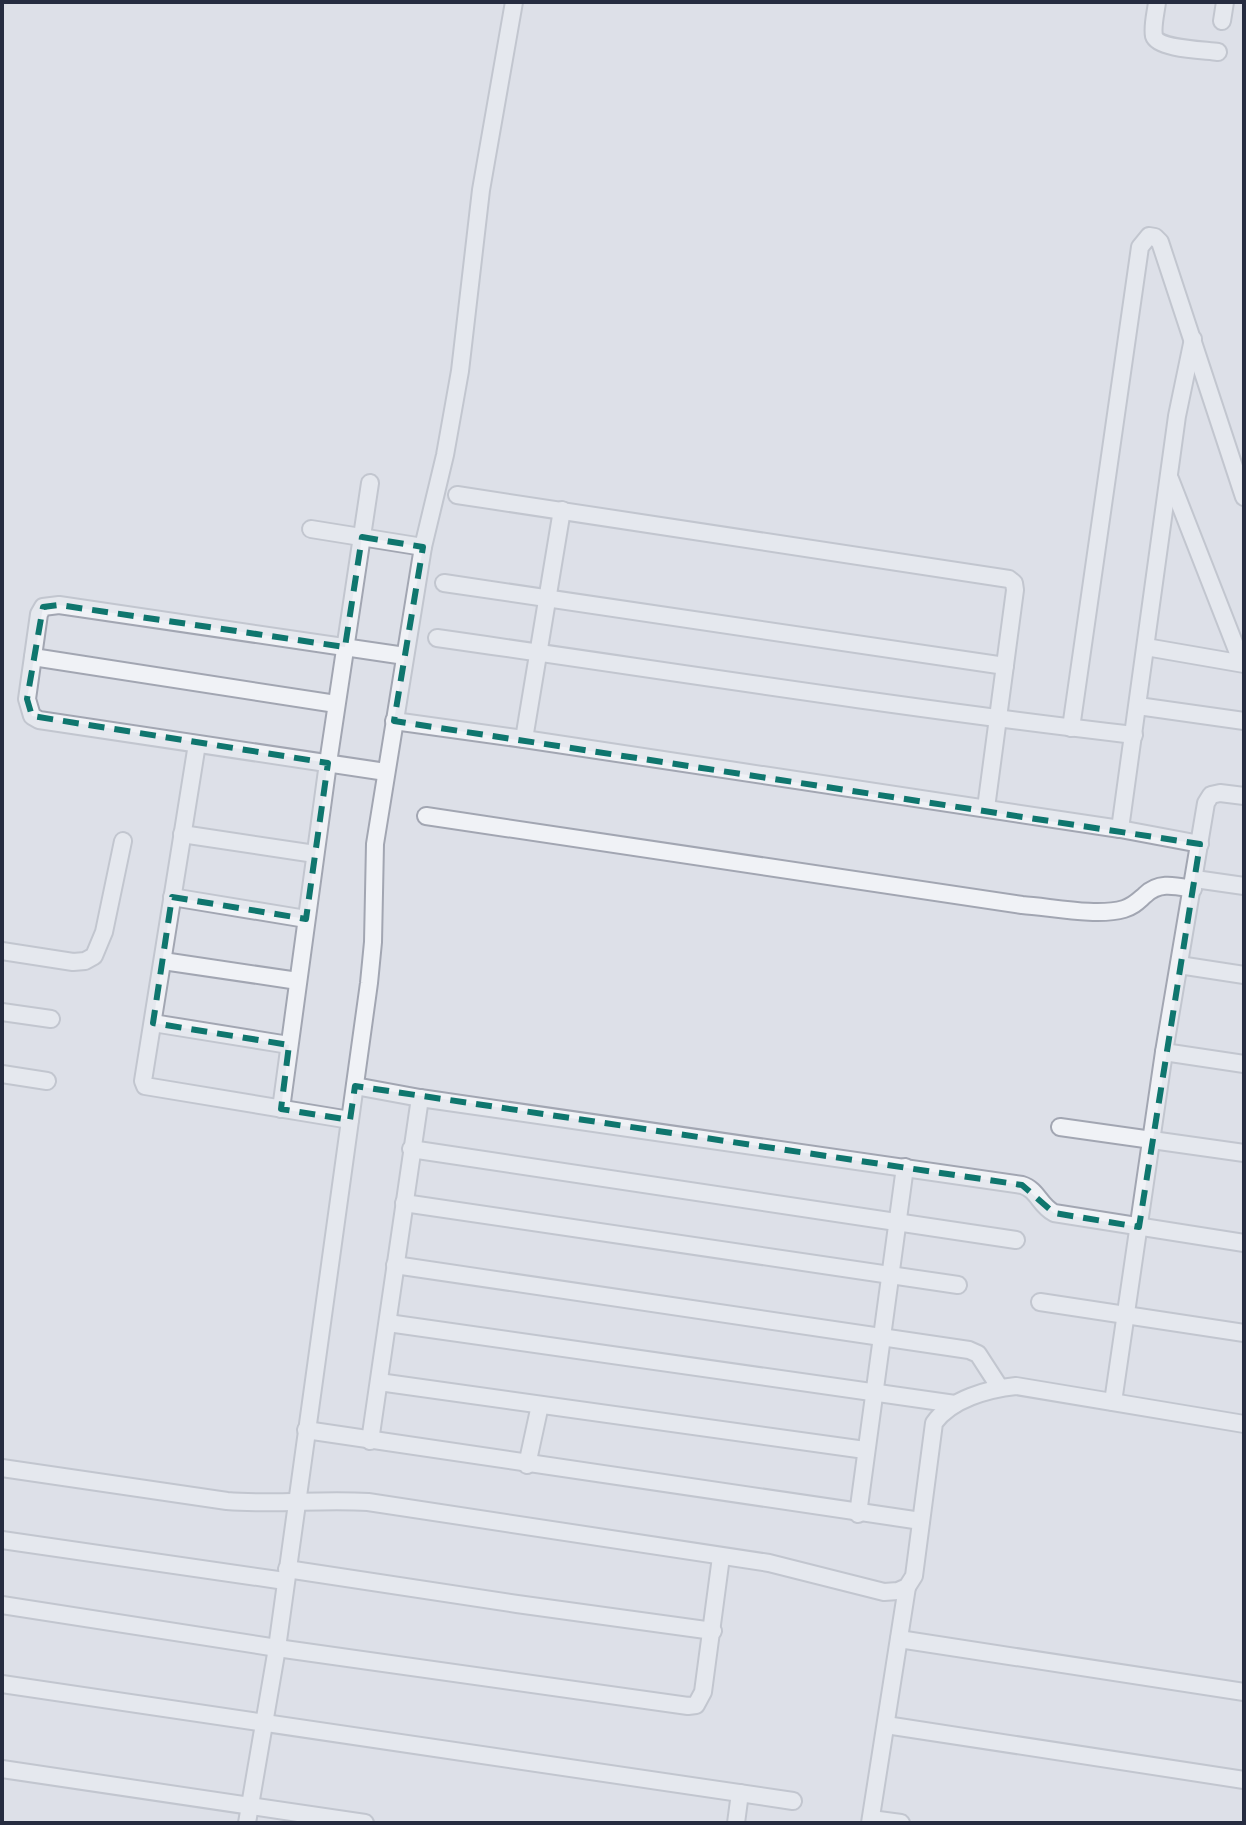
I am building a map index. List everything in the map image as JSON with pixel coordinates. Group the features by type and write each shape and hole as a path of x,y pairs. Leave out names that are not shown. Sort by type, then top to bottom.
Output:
{"street":[{"path":"249,1815 277,1648 355,1086 373,942 375,844 423,547 445,455 460,371 481,190 514,2"},
{"path":"1157,2 1154,36 1159,42 1218,52"},
{"path":"1222,21 1225,2"},
{"path":"1071,728 1140,247 1149,236 1160,242 1244,497"},
{"path":"1120,829 1177,416 1193,338"},
{"path":"1170,478 1243,663"},
{"path":"281,1109 336,704 370,483"},
{"path":"457,495 1009,579 1014,583 1015,590 986,808"},
{"path":"524,739 562,510"},
{"path":"311,529 423,547"},
{"path":"444,583 1005,666"},
{"path":"386,772 39,720 32,716 27,699 39,614 43,607 50,604 405,656"},
{"path":"437,638 998,720 1134,735"},
{"path":"1146,647 1243,663"},
{"path":"33,657 336,704"},
{"path":"1138,706 1244,721"},
{"path":"394,721 986,808 1200,844"},
{"path":"197,744 143,1081 145,1086 350,1120"},
{"path":"1113,1402 1164,1052 1206,803 1211,795 1220,793 1244,796"},
{"path":"426,816 1022,905 1108,911 1136,904 1152,888 1162,886 1244,886"},
{"path":"182,834 315,854"},
{"path":"2,951 73,962 94,956 104,932 123,841"},
{"path":"172,897 306,919"},
{"path":"163,961 298,981"},
{"path":"1179,965 1244,975"},
{"path":"2,1012 51,1019"},
{"path":"153,1023 289,1045"},
{"path":"1164,1052 1244,1064"},
{"path":"2,1074 47,1081"},
{"path":"355,1086 1022,1185 1032,1188 1046,1209 1054,1213 1244,1243"},
{"path":"370,1441 420,1098"},
{"path":"1060,1127 1244,1153"},
{"path":"411,1149 1016,1240"},
{"path":"858,1514 905,1167"},
{"path":"404,1203 958,1285"},
{"path":"395,1265 882,1335 978,1354 1000,1388"},
{"path":"1040,1302 1244,1333"},
{"path":"388,1323 955,1404"},
{"path":"379,1382 865,1450"},
{"path":"901,1823 871,1821 907,1587 914,1576 934,1423 942,1412 955,1404 1000,1388 1032,1388 1244,1424"},
{"path":"527,1465 540,1405"},
{"path":"306,1430 921,1521"},
{"path":"2,1468 227,1501 295,1504 327,1500 368,1502 769,1563 884,1592 907,1587"},
{"path":"2,1540 713,1631"},
{"path":"2,1605 277,1648 688,1706 696,1705 701,1700 721,1557"},
{"path":"899,1639 1244,1692"},
{"path":"2,1684 793,1801"},
{"path":"886,1725 1244,1780"},
{"path":"2,1769 249,1815 365,1823"},
{"path":"736,1823 740,1793"}],"highlighted area":[{"path":"362,537 423,547 394,721 1200,844 1139,1227 1054,1213 1022,1185 355,1086 350,1120 281,1109 289,1045 153,1023 172,897 306,919 328,763 32,716 27,699 43,607 59,605 345,647"}]}
